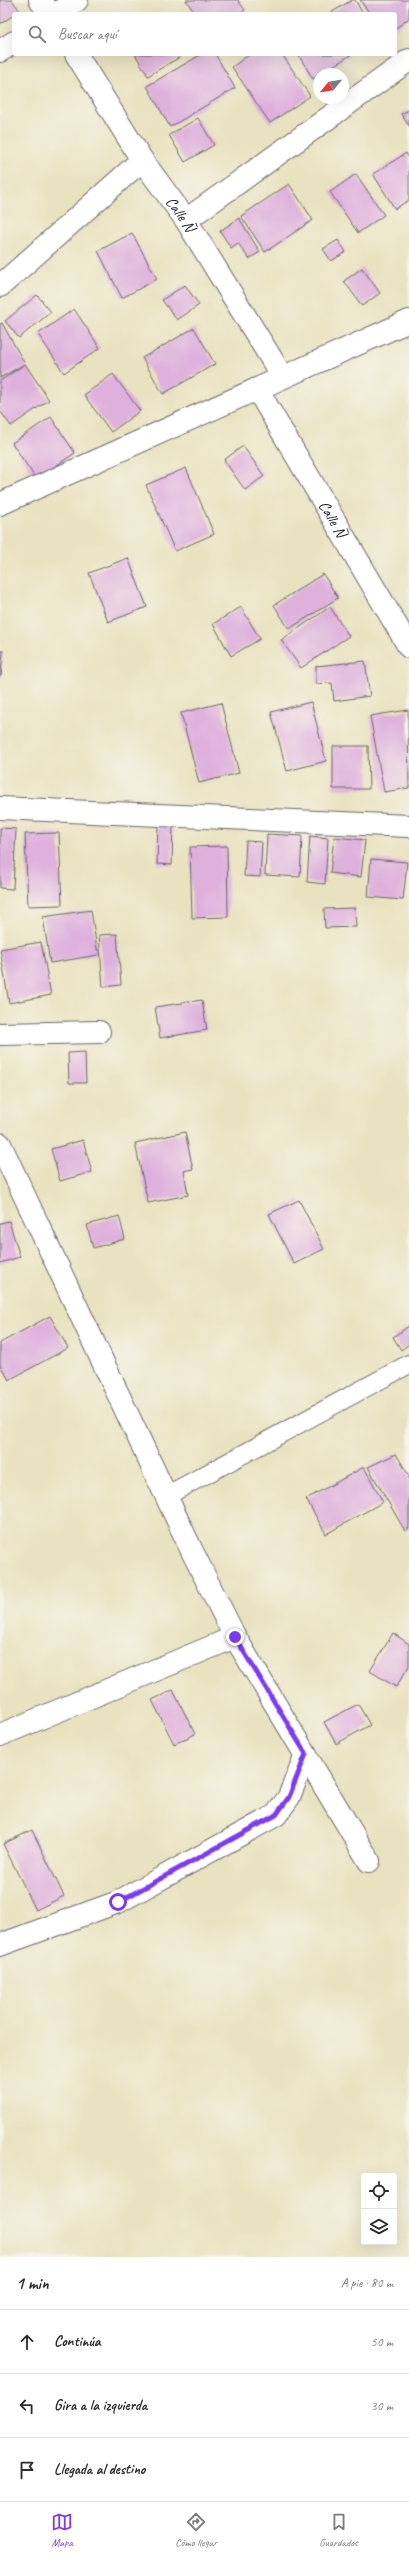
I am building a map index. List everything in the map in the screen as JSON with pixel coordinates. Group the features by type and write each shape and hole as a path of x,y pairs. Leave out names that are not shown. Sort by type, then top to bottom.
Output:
{"street":[{"path":"40,0 49,12"},
{"path":"59,12 77,0"},
{"path":"0,51 12,43"},
{"name":"Calle Ñ","path":"77,56 142,160 186,220 282,376"},
{"path":"186,220 409,60"},
{"path":"0,286 142,160"},
{"path":"1,502 257,389 282,376 409,321"},
{"name":"Calle Ñ","path":"257,389 409,647"},
{"path":"0,808 409,826"},
{"path":"0,1034 99,1032"},
{"path":"0,1144 166,1496 235,1637 369,1861"},
{"path":"0,1735 235,1637"},
{"path":"0,1945 118,1902 276,1815 289,1797 306,1754"}],"lane":[{"path":"166,1496 409,1364"}],"building":[{"path":"0,0 12,0 20,11 12,12 12,16 0,24"},
{"path":"186,0 238,0 245,10 242,12 194,12"},
{"path":"352,0 355,0 362,12 332,12"},
{"path":"360,0 409,0 409,18 397,27 397,12 369,12"},
{"path":"136,56 182,56 148,76"},
{"path":"199,56 216,56 235,88 170,127 147,86"},
{"path":"247,56 283,56 310,96 270,123 232,67"},
{"path":"299,56 349,56 330,68 313,68 313,79"},
{"path":"409,110 409,126 401,114"},
{"path":"198,118 214,145 185,162 169,135"},
{"path":"406,153 409,158 409,200 395,209 373,174"},
{"path":"356,174 384,215 358,233 330,192"},
{"path":"289,184 313,220 265,252 241,216"},
{"path":"239,218 260,252 249,259 238,243 231,248 220,231"},
{"path":"132,233 157,279 122,298 98,251"},
{"path":"338,240 346,252 331,261 323,249"},
{"path":"362,268 380,293 362,306 344,281"},
{"path":"185,285 199,305 177,320 162,300"},
{"path":"37,295 51,312 19,338 5,321"},
{"path":"74,309 100,348 64,373 38,334"},
{"path":"2,323 25,364 0,378 0,324"},
{"path":"194,328 215,364 163,394 142,358"},
{"path":"25,364 49,400 11,426 0,411 0,381"},
{"path":"113,374 140,411 111,432 84,395"},
{"path":"51,417 75,453 36,479 12,443"},
{"path":"243,446 264,476 245,490 224,460"},
{"path":"186,468 214,534 175,551 146,485"},
{"path":"128,558 147,607 108,622 89,573"},
{"path":"323,574 338,598 289,629 274,605"},
{"path":"241,607 260,639 231,656 213,624"},
{"path":"330,607 349,636 301,668 281,640"},
{"path":"0,651 3,651 1,676 0,676"},
{"path":"365,661 370,696 334,701 332,683 316,684 316,666"},
{"path":"311,702 326,761 287,771 271,712"},
{"path":"221,703 239,773 199,783 181,713"},
{"path":"408,710 409,788 384,792 370,716"},
{"path":"333,746 368,746 369,789 333,789"},
{"path":"158,822 173,823 172,865 157,864"},
{"path":"0,828 16,829 13,889 0,888"},
{"path":"59,833 62,905 28,906 25,834"},
{"path":"267,834 302,836 300,877 265,875"},
{"path":"310,836 328,838 325,884 307,882"},
{"path":"334,837 365,840 361,877 330,873"},
{"path":"246,841 262,842 260,877 244,876"},
{"path":"227,846 228,917 192,918 190,847"},
{"path":"371,859 407,862 403,900 368,897"},
{"path":"355,908 356,927 325,928 324,909"},
{"path":"91,910 98,955 50,963 43,917"},
{"path":"117,934 121,985 103,987 99,935"},
{"path":"41,942 51,995 9,1003 0,949"},
{"path":"202,1000 207,1030 160,1038 155,1007"},
{"path":"85,1052 86,1083 69,1083 68,1053"},
{"path":"185,1132 193,1169 184,1171 188,1195 148,1203 135,1143"},
{"path":"83,1140 92,1172 60,1181 51,1149"},
{"path":"299,1200 324,1249 294,1264 269,1214"},
{"path":"119,1216 125,1239 93,1248 87,1225"},
{"path":"9,1221 20,1257 0,1263 0,1223"},
{"path":"50,1316 68,1348 9,1380 0,1365 0,1343"},
{"path":"409,1326 409,1344 401,1350 393,1337"},
{"path":"396,1454 409,1476 409,1528 405,1531 368,1467"},
{"path":"364,1467 383,1502 326,1534 306,1499"},
{"path":"393,1633 409,1644 409,1666 396,1687 370,1671"},
{"path":"173,1690 195,1734 174,1744 152,1700"},
{"path":"358,1704 370,1725 336,1744 324,1722"},
{"path":"32,1830 64,1896 36,1910 3,1844"}],"route":[{"path":"118,1902 276,1815 289,1797 306,1754 235,1637"}]}
